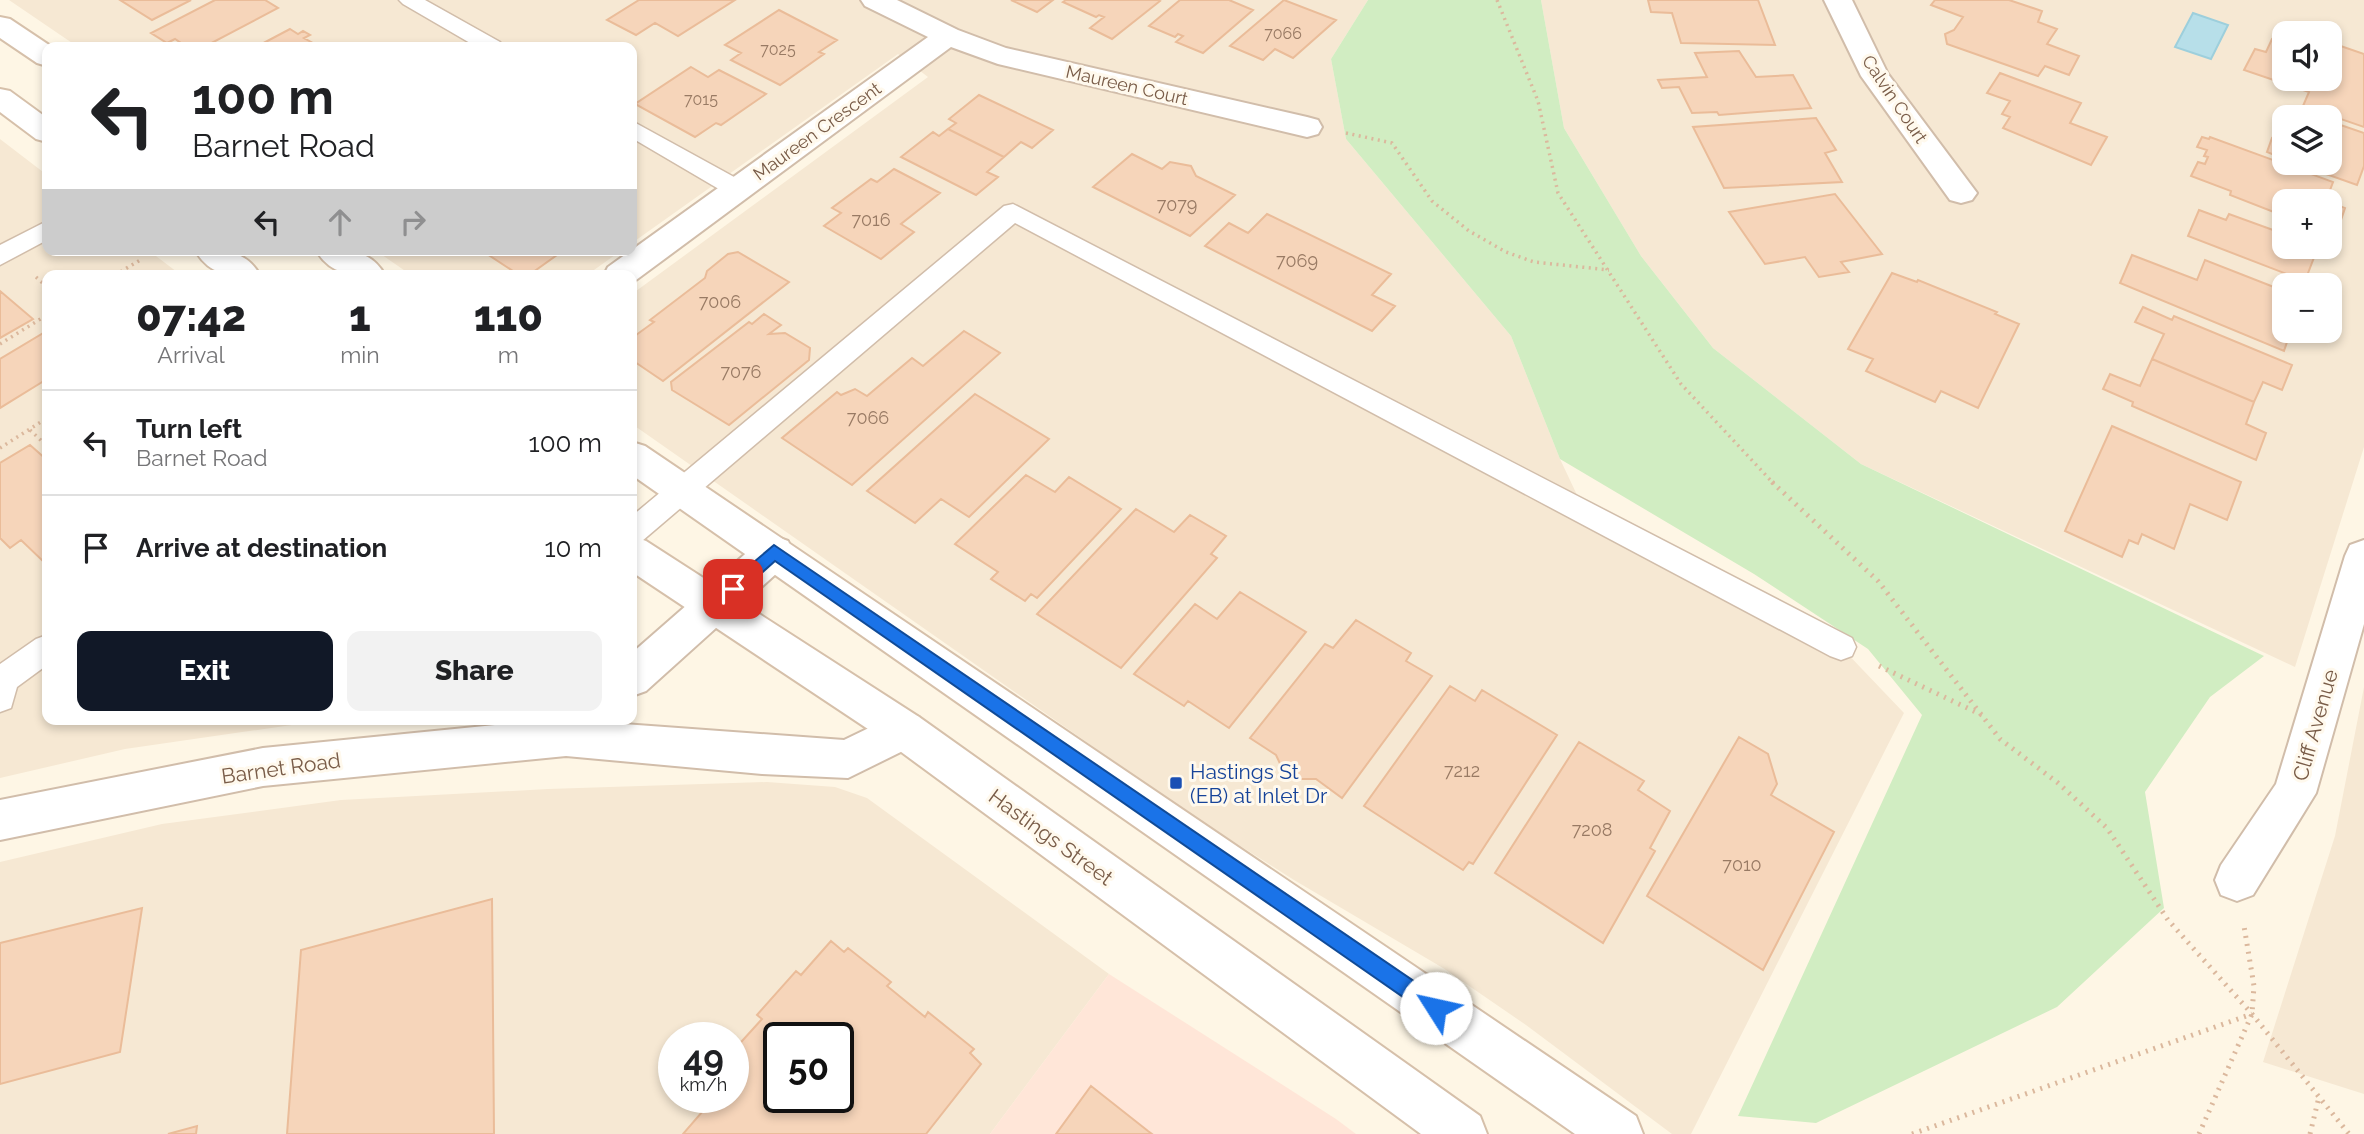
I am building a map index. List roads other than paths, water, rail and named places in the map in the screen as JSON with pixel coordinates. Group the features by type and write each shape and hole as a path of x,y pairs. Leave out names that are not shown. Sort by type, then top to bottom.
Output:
{"street":[{"path":"875,0 948,36"},
{"name":"Calvin Court","path":"1838,0 1875,76 1961,193"},
{"path":"0,25 42,54"},
{"name":"Maureen Court","path":"948,36 998,55 1307,127"},
{"name":"Maureen Crescent","path":"627,270 948,36"},
{"path":"0,98 42,128"},
{"path":"219,256 237,270"},
{"path":"341,256 362,270"},
{"path":"637,459 1618,1134"},
{"path":"637,674 774,552"},
{"name":"Hastings Street","path":"637,555 904,730 1462,1134"},
{"name":"Cliff Avenue","path":"2237,880 2295,793 2364,556"},
{"name":"Barnet Road","path":"0,820 263,767 575,728 762,755 848,759 904,730"}],"lane":[{"path":"410,0 483,42"},
{"path":"637,131 737,189"},
{"path":"637,529 1013,212 1841,647"},
{"path":"0,256 42,232"},
{"path":"1,685 42,652"}],"water":[{"path":"2193,13 2228,25 2211,59 2175,47"}],"place":[{"name":"Hastings St (EB) at Inlet Dr","path":"1176,783"}]}
